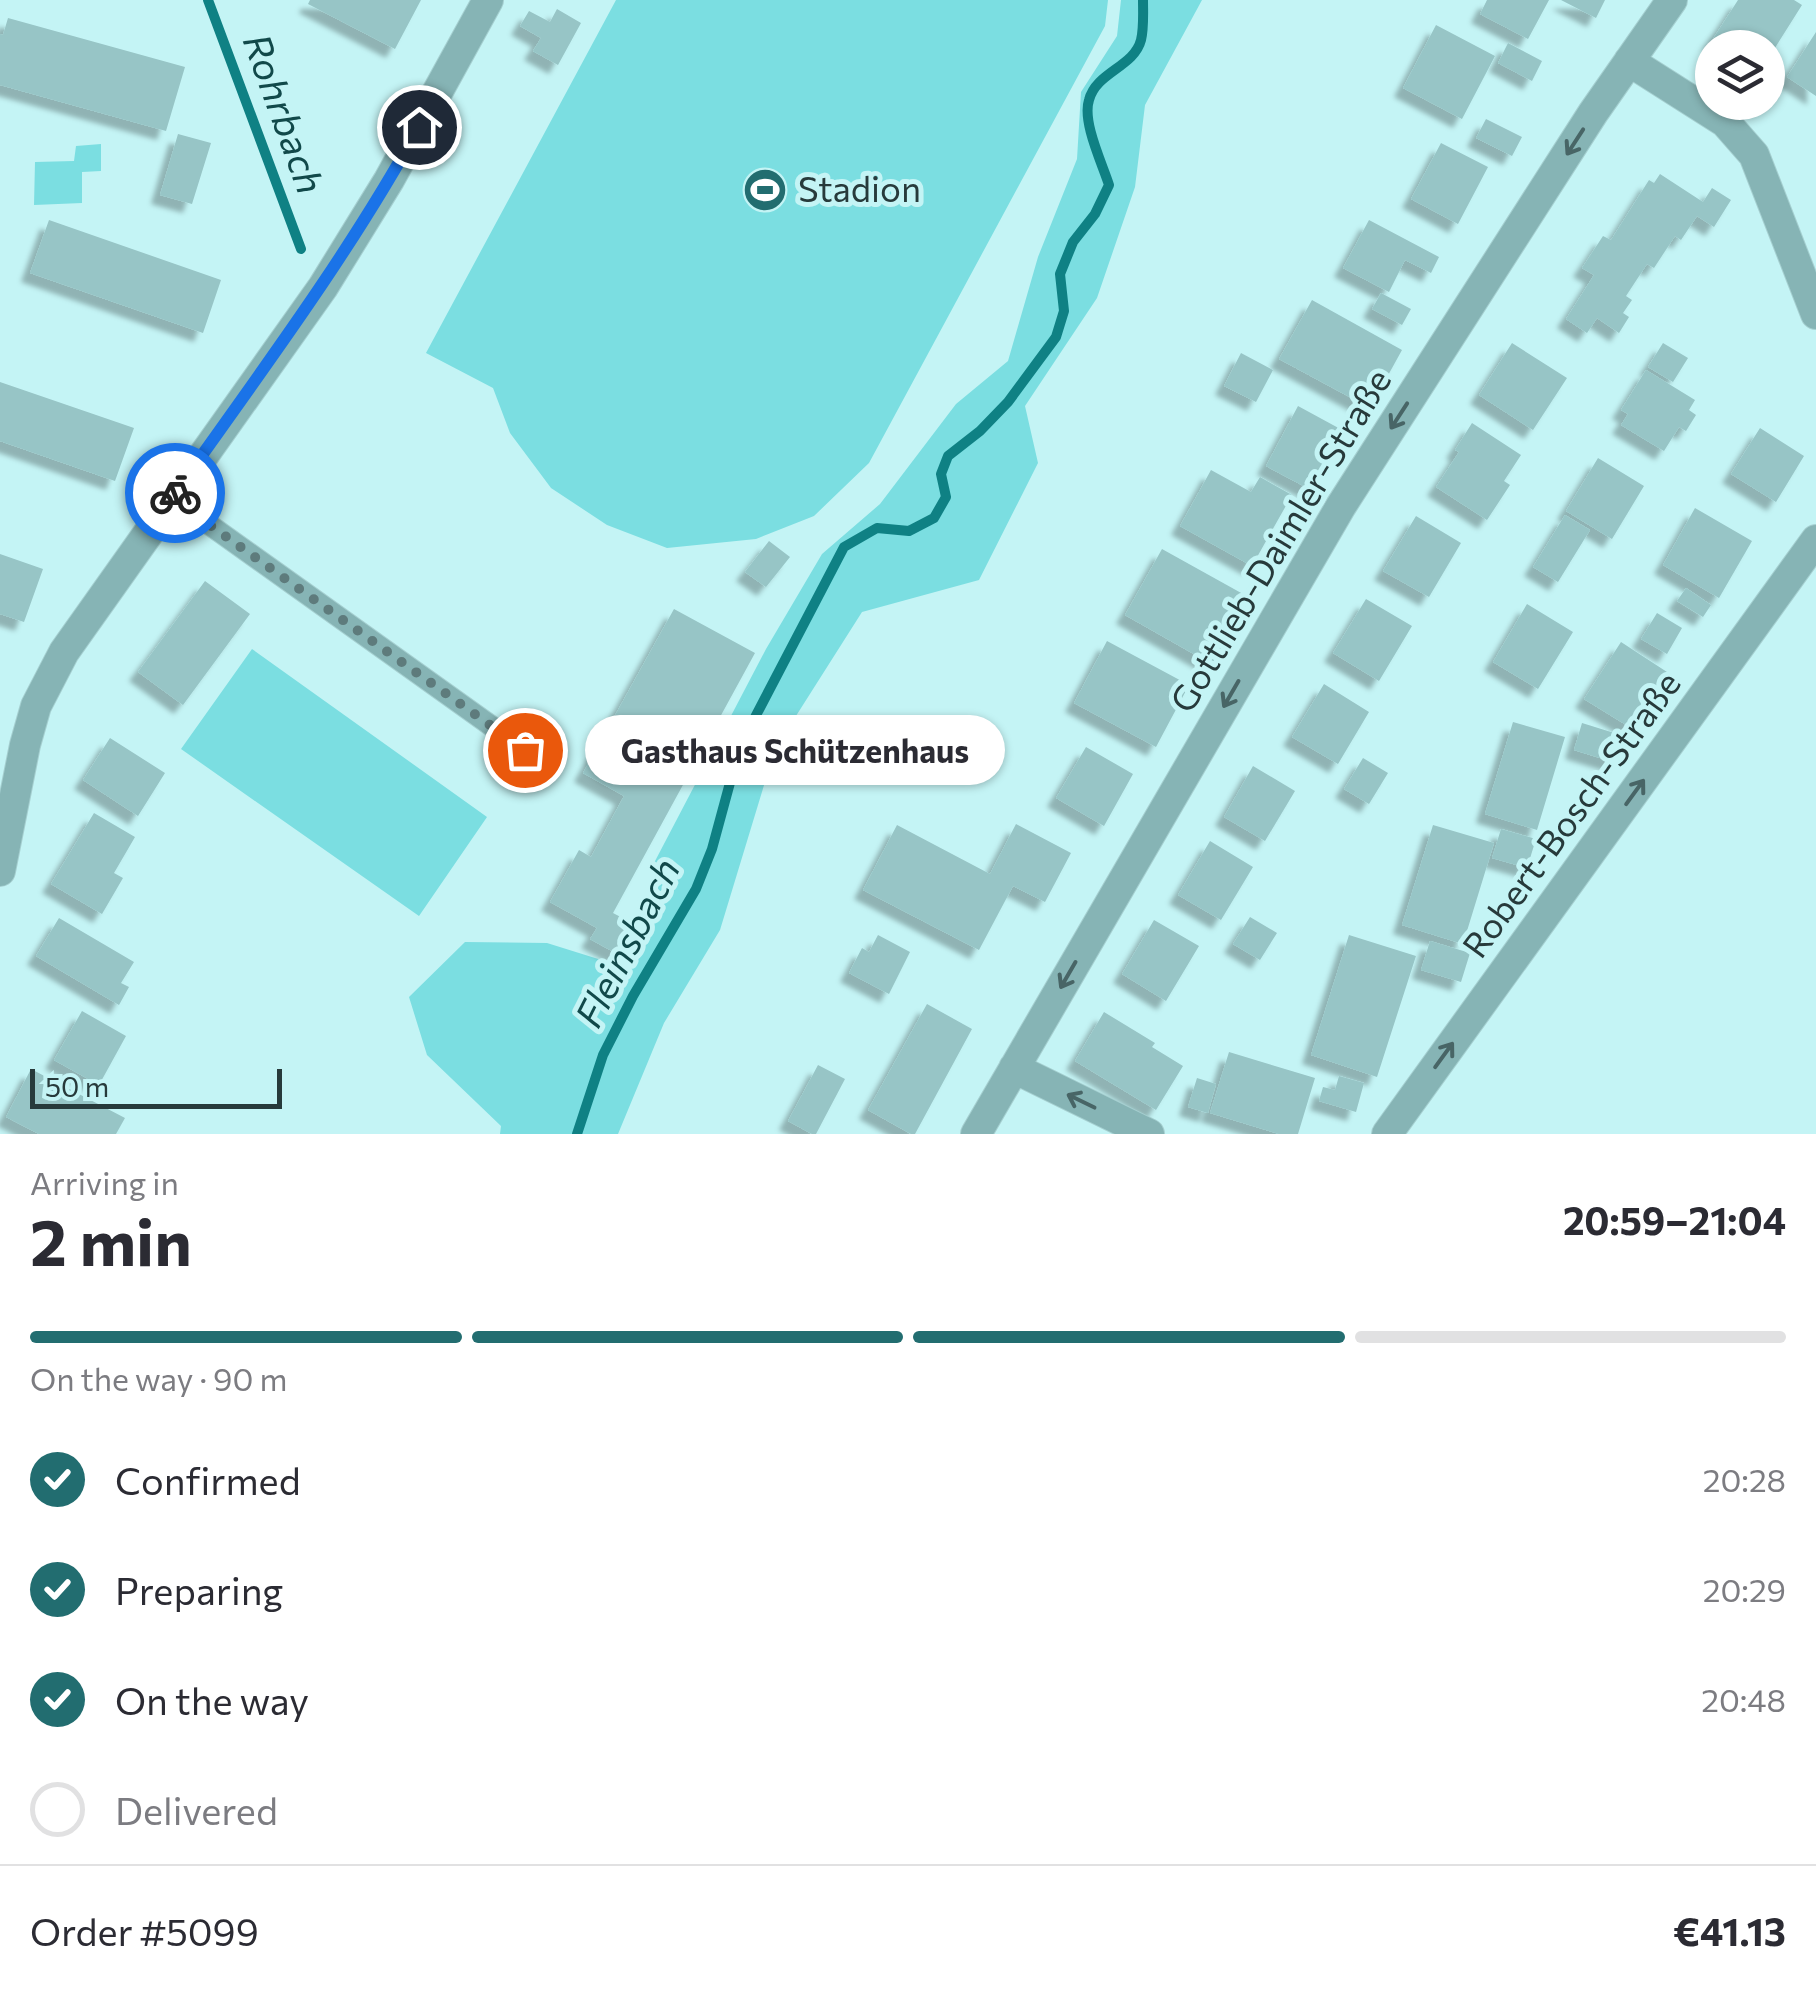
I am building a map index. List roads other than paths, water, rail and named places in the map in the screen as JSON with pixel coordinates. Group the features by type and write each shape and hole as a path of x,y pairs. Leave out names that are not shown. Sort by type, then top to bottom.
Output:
{"street":[{"path":"0,871 36,706 64,652 322,286 389,180 488,0"},
{"name":"Gottlieb-Daimler-Straße","path":"976,1134 1341,506 1628,61 1672,0"},
{"path":"1628,61 1725,122 1754,155 1816,314"},
{"name":"Robert-Bosch-Straße","path":"1387,1134 1816,540"},
{"path":"1014,1068 1149,1134"}],"lane":[{"path":"172,498 525,750"}],"waterway":[{"name":"Rohrbach","path":"208,0 301,249"},
{"name":"Fleinsbach","path":"577,1134 603,1055 696,889 712,849 740,746 844,547 877,528 909,531 934,518 946,497 941,474 948,456 1008,402 1056,337 1064,311 1060,274 1073,242 1095,214 1109,185 1090,131 1089,100 1099,83 1137,49 1143,31 1143,0"}],"place":[{"name":"Stadion","path":"765,190"},
{"name":"Gasthaus Schützenhaus","path":"525,750"}]}
